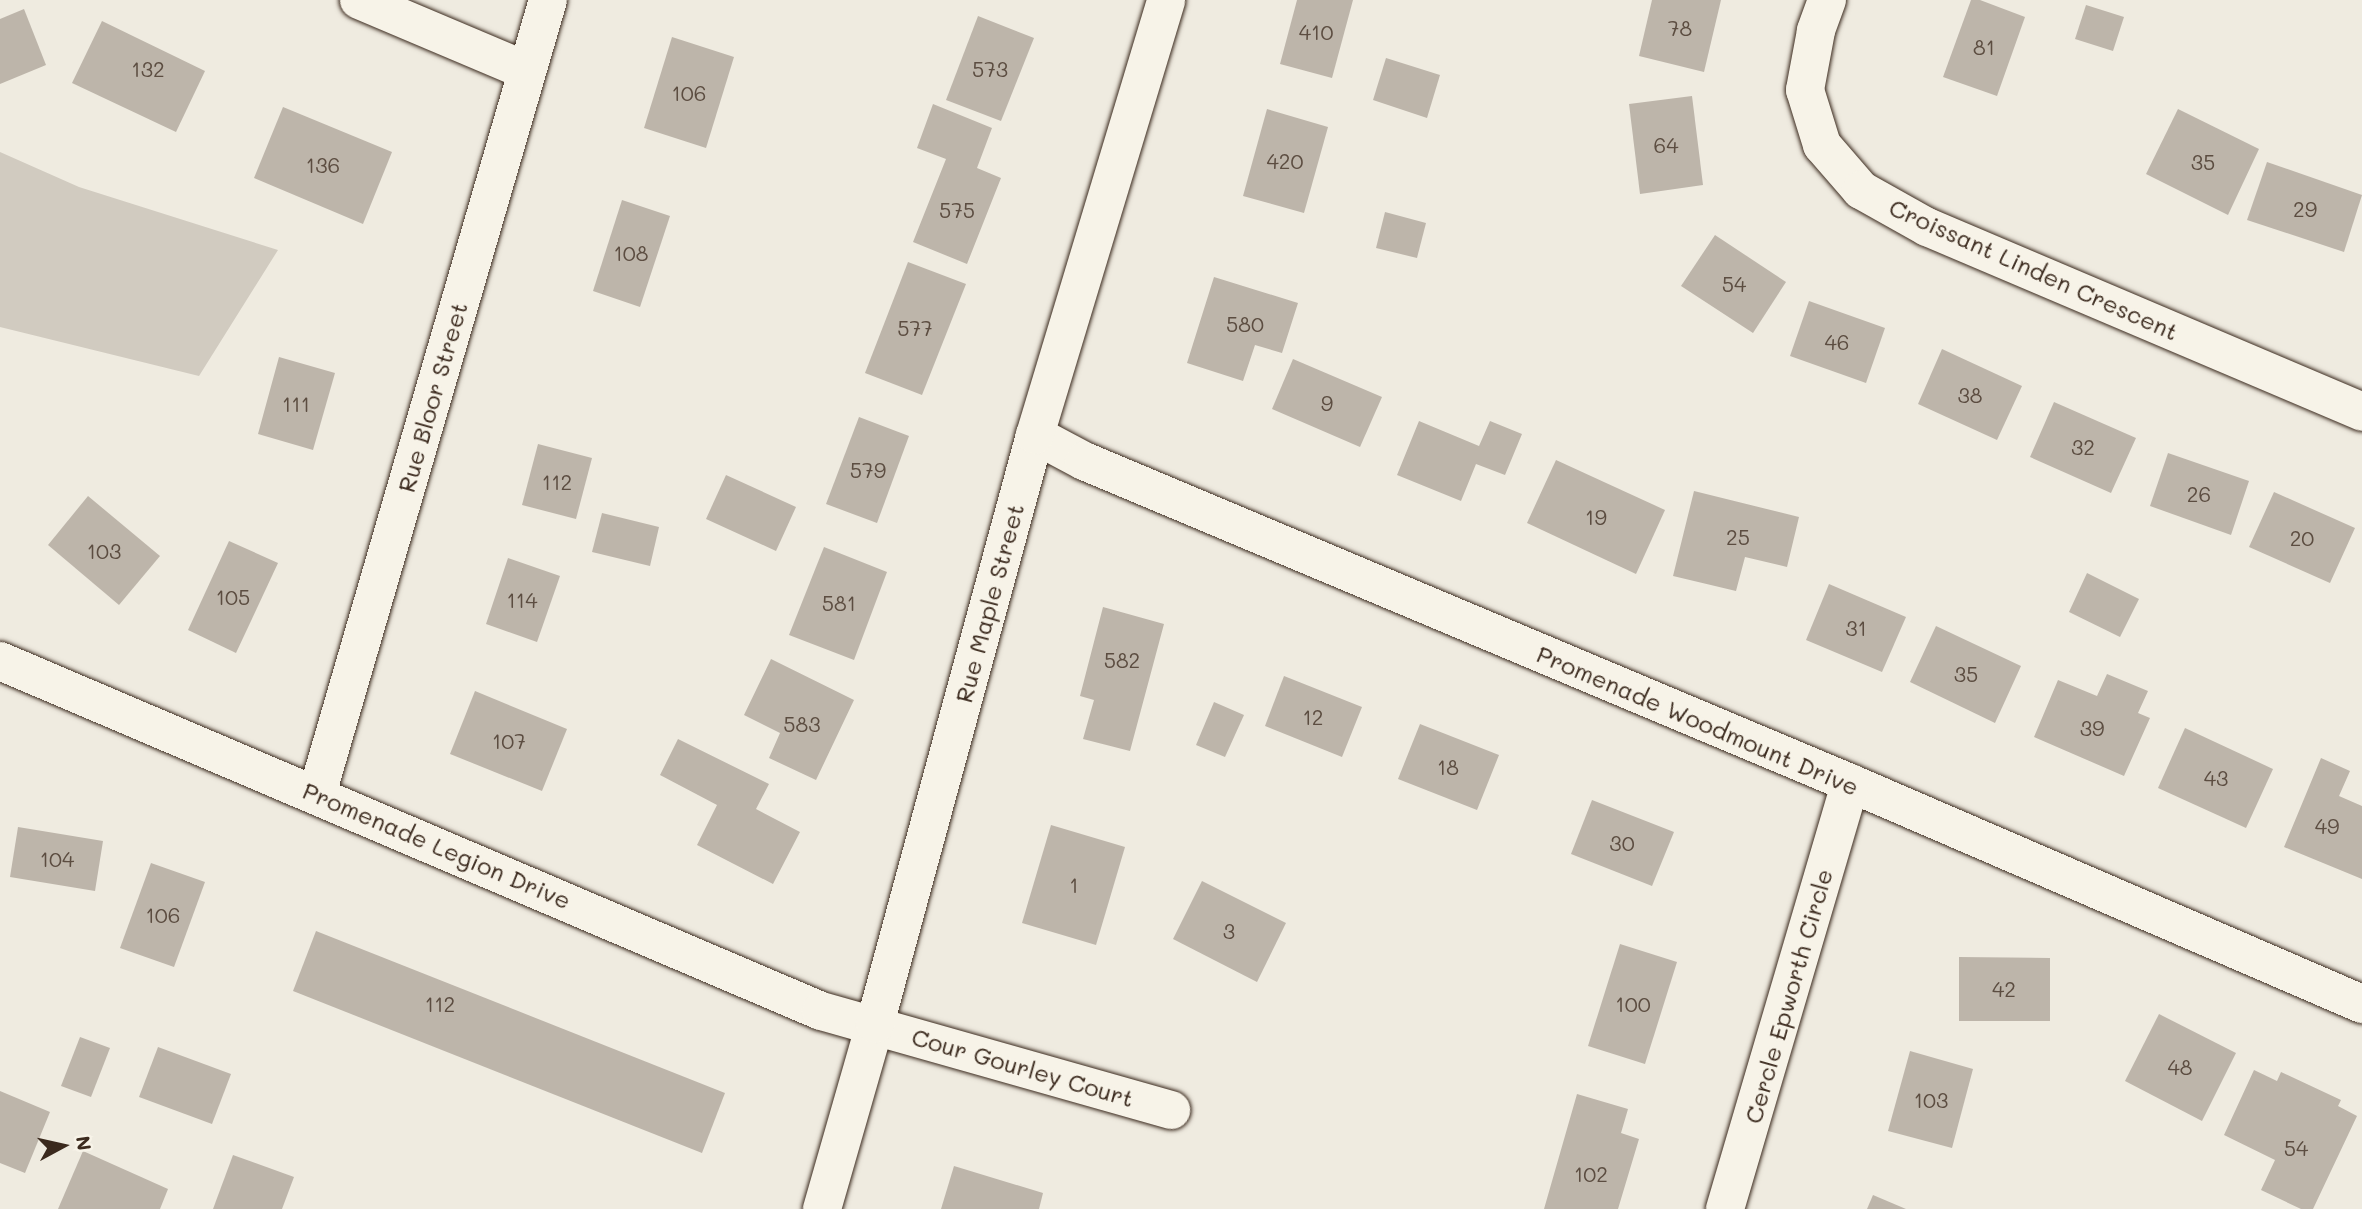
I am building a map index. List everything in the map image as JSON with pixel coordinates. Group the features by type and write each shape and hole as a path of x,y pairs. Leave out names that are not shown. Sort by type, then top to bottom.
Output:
{"street":[{"path":"359,0 527,71"},
{"name":"Rue Bloor Street","path":"317,794 548,0"},
{"name":"Rue Maple Street","path":"822,1209 1035,435 1166,0"},
{"name":"Croissant Linden Crescent","path":"1827,0 1816,32 1805,90 1822,145 1861,190 1927,227 2362,412"},
{"name":"Promenade Woodmount Drive","path":"1035,435 1084,461 1850,783 2362,1004"},
{"name":"Promenade Legion Drive","path":"0,661 821,1011 875,1024"},
{"name":"Cercle Epworth Circle","path":"1725,1209 1850,783"},
{"name":"Cour Gourley Court","path":"875,1024 1171,1110"}],"shaded area":[{"path":"0,152 79,187 278,250 199,376 0,327"}],"building":[{"path":"1297,0 1353,0 1332,78 1280,64"},
{"path":"1652,0 1721,0 1704,72 1639,56"},
{"path":"1971,0 1980,0 2025,17 1997,96 1943,77"},
{"path":"2086,5 2124,17 2113,51 2075,39"},
{"path":"24,9 46,65 0,84 0,19"},
{"path":"978,16 1034,38 1001,121 946,100"},
{"path":"102,21 205,71 176,132 72,83"},
{"path":"672,37 734,57 706,148 644,128"},
{"path":"1386,58 1440,75 1427,118 1373,100"},
{"path":"1692,96 1703,185 1640,194 1629,104"},
{"path":"933,104 992,128 977,168 1001,178 967,264 913,242 946,159 917,148"},
{"path":"283,107 392,152 363,224 254,178"},
{"path":"1267,109 1328,127 1304,213 1243,196"},
{"path":"2178,109 2259,149 2228,215 2146,174"},
{"path":"2267,162 2362,195 2344,252 2247,220"},
{"path":"622,200 670,216 640,307 593,291"},
{"path":"1385,212 1426,223 1417,258 1376,248"},
{"path":"1715,235 1786,282 1753,333 1681,286"},
{"path":"908,262 966,284 922,395 865,373"},
{"path":"1214,277 1298,303 1282,353 1255,345 1243,381 1187,363"},
{"path":"1809,301 1885,328 1866,383 1790,356"},
{"path":"1942,349 2022,386 1997,440 1918,404"},
{"path":"279,357 335,373 313,450 258,434"},
{"path":"1293,359 1382,397 1360,447 1272,409"},
{"path":"2054,402 2136,438 2111,493 2030,457"},
{"path":"859,417 909,436 877,523 826,504"},
{"path":"1419,421 1479,446 1490,421 1522,434 1505,475 1476,464 1461,501 1397,475"},
{"path":"538,444 592,458 576,519 522,505"},
{"path":"2168,453 2249,481 2231,535 2150,506"},
{"path":"1556,460 1665,510 1636,574 1527,523"},
{"path":"726,475 796,507 776,551 706,519"},
{"path":"1694,491 1799,517 1787,567 1745,557 1736,591 1673,576"},
{"path":"2274,492 2355,528 2330,583 2249,547"},
{"path":"88,496 160,556 119,605 48,545"},
{"path":"602,513 659,527 650,566 592,552"},
{"path":"229,541 278,563 236,653 188,630"},
{"path":"824,547 887,572 854,660 789,635"},
{"path":"508,558 560,576 537,642 486,624"},
{"path":"2087,573 2139,599 2120,637 2069,612"},
{"path":"1829,584 1906,617 1882,672 1806,640"},
{"path":"1103,607 1164,624 1130,751 1083,739 1094,700 1080,696"},
{"path":"1936,626 2021,666 1995,723 1910,682"},
{"path":"771,659 854,700 816,780 769,758 780,733 744,715"},
{"path":"2107,674 2148,691 2138,713 2150,718 2124,776 2034,737 2058,680 2097,696"},
{"path":"1284,676 1362,707 1342,757 1265,726"},
{"path":"475,691 567,729 542,791 450,754"},
{"path":"1214,702 1244,715 1225,757 1196,745"},
{"path":"1420,724 1499,755 1477,810 1398,779"},
{"path":"2185,728 2273,769 2246,828 2158,788"},
{"path":"678,739 769,784 756,809 800,832 773,884 697,845 717,805 660,775"},
{"path":"2321,758 2350,771 2339,796 2362,806 2362,879 2284,847"},
{"path":"1592,800 1674,832 1652,886 1571,854"},
{"path":"1051,825 1125,847 1096,945 1022,923"},
{"path":"18,827 103,841 95,891 10,877"},
{"path":"151,863 205,882 174,967 120,948"},
{"path":"1202,881 1286,923 1257,982 1173,939"},
{"path":"316,931 725,1093 702,1153 293,991"},
{"path":"1620,944 1677,962 1645,1064 1588,1046"},
{"path":"1959,957 2050,958 2050,1021 1959,1021"},
{"path":"2159,1014 2236,1053 2202,1121 2125,1081"},
{"path":"80,1037 110,1048 91,1097 61,1086"},
{"path":"158,1047 231,1074 212,1124 139,1097"},
{"path":"1910,1051 1973,1069 1952,1148 1888,1131"},
{"path":"2254,1070 2277,1081 2281,1072 2341,1100 2338,1106 2357,1116 2313,1209 2301,1209 2261,1190 2275,1160 2224,1135"},
{"path":"0,1091 50,1112 25,1173 0,1163"},
{"path":"1577,1094 1628,1109 1621,1133 1639,1139 1618,1209 1544,1209"},
{"path":"83,1151 168,1189 160,1209 58,1209"},
{"path":"233,1155 294,1177 282,1209 213,1209"},
{"path":"954,1166 1043,1193 1039,1209 941,1209"},
{"path":"1873,1195 1906,1209 1867,1209"}]}
